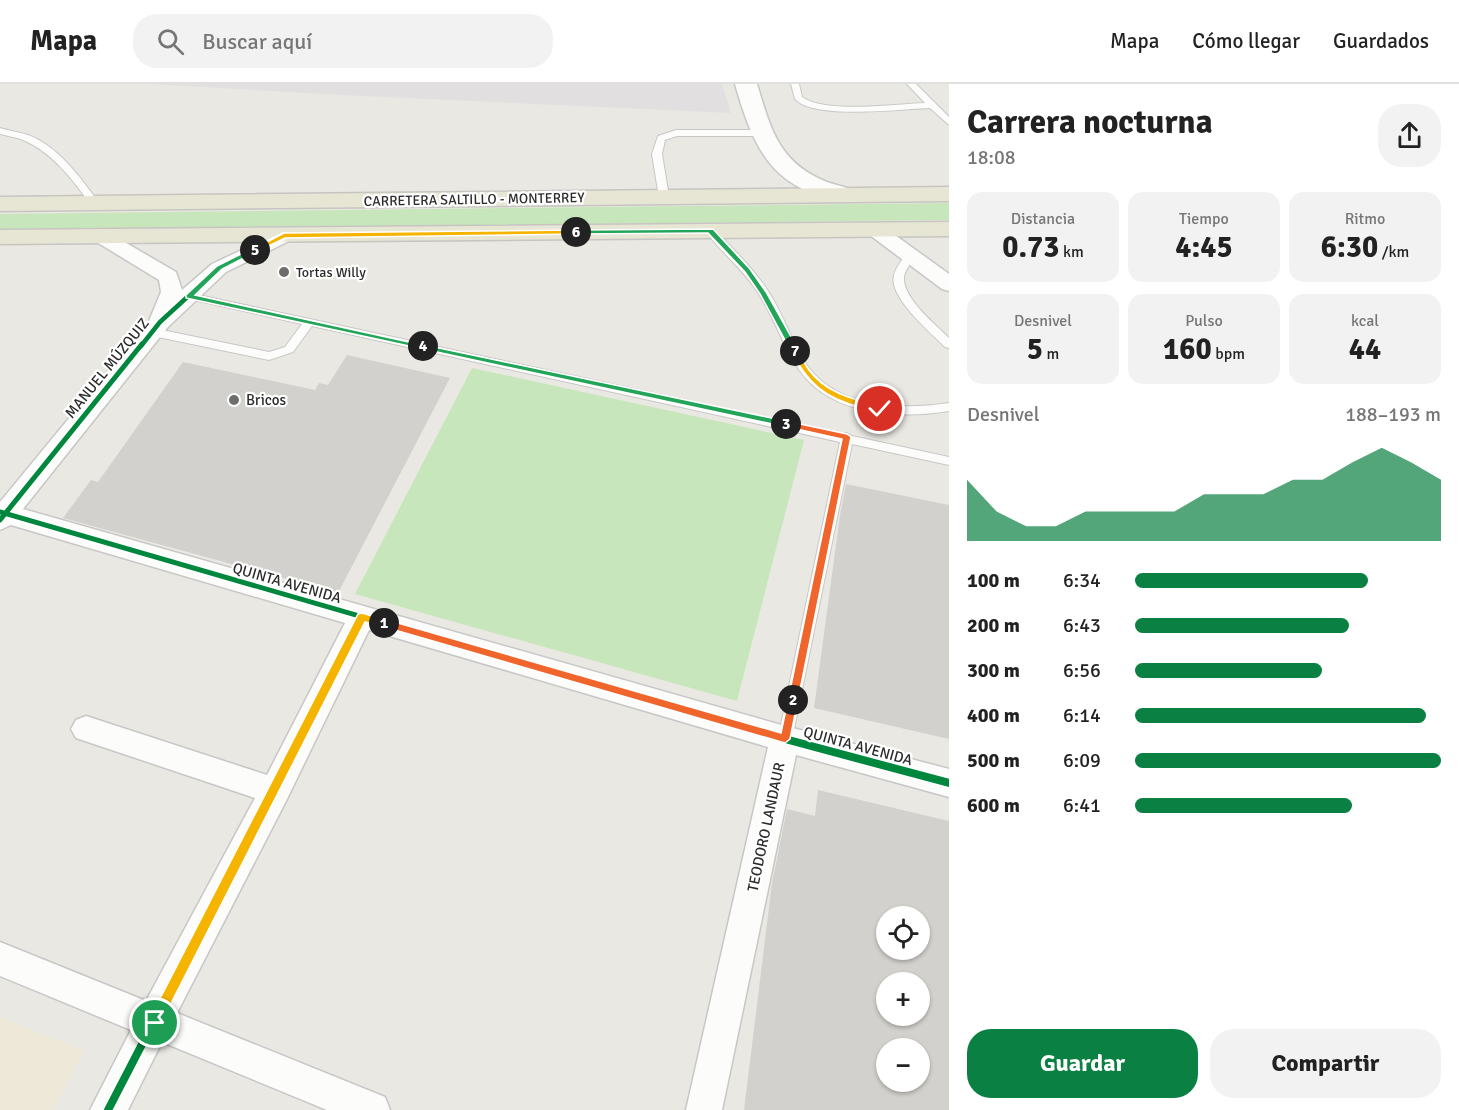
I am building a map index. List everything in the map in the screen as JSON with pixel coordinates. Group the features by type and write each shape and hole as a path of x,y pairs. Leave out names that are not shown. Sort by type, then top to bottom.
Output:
{"main road":[{"path":"746,84 761,133 775,161 788,172 816,188 843,195"},
{"name":"CARRETERA SALTILLO - MONTERREY","path":"0,204 949,194"},
{"path":"0,237 949,229"}],"street":[{"path":"874,229 949,284"},
{"name":"MANUEL MÚZQUIZ","path":"2,515 156,327 180,294 219,268 284,236"},
{"path":"102,237 169,277 180,294"},
{"name":"QUINTA AVENIDA","path":"2,515 785,739 949,783"},
{"path":"108,1110 275,791 362,617"},
{"path":"86,729 275,791"},
{"name":"TEODORO LANDAUR","path":"704,1110 785,739"},
{"path":"0,959 372,1110"}],"lane":[{"path":"795,84 797,98 802,102 824,108 932,105"},
{"path":"911,84 949,122"},
{"path":"0,131 27,138 46,152 76,177 94,203"},
{"path":"664,197 657,154 660,138 676,133 761,133"},
{"path":"710,231 747,270 806,372 823,389 854,402 880,409 909,411 949,407"},
{"path":"910,256 898,276 899,287 909,302 949,344"},
{"path":"180,294 847,437 949,461"},
{"path":"156,327 269,356 285,354 298,340 309,322"},
{"name":"TEODORO LANDAUR","path":"785,739 847,437"}],"shaded area":[{"path":"152,84 722,84 731,113 342,95"},
{"path":"0,1017 85,1051 53,1110 0,1110"}],"green space":[{"path":"949,203 949,220 480,225 422,228 0,229 0,214"},
{"path":"472,368 804,440 737,701 355,594"}],"building":[{"path":"347,355 450,378 338,593 63,518 91,480 98,482 183,362 315,390 319,383 328,385"},
{"path":"846,484 949,505 949,739 814,708"},
{"path":"818,790 949,821 949,1110 744,1110 772,883 787,809 815,816"}],"cycle path":[{"path":"0,520 160,322 219,268 284,236"},
{"path":"0,512 785,739 949,783"},
{"path":"108,1110 275,791 362,617"}],"place":[{"name":"Tortas Willy","path":"284,272"},
{"name":"Bricos","path":"234,400"}],"route":[{"path":"155,1023 362,617 785,739 847,437 189,296 219,268 284,236 710,231 747,270 764,293 806,372 823,389 854,402 880,409"}]}
